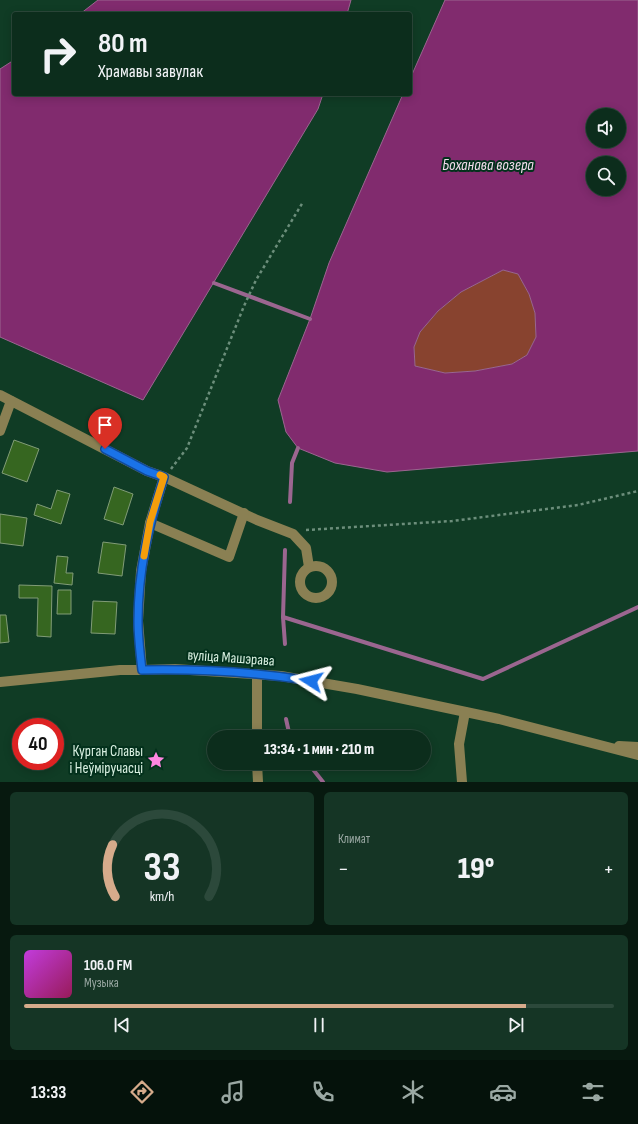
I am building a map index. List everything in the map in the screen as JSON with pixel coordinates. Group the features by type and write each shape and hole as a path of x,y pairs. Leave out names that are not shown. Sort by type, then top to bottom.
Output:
{"street":[{"path":"0,396 147,471 164,477 293,534 306,548 309,567"},
{"path":"0,431 11,401"},
{"path":"142,670 138,621 141,571 150,522 164,477"},
{"path":"150,522 229,557 244,513"},
{"name":"вуліца Машэрава","path":"0,682 120,670 175,669 281,676 357,688 499,719 638,755"},
{"path":"257,674 257,730"},
{"path":"462,782 459,744 465,712"},
{"name":"вуліца Машэрава","path":"597,745 638,747"},
{"path":"258,770 258,782"}],"path":[{"path":"164,477 187,448 244,306 256,280 303,202"},
{"path":"293,534 310,529 452,521 578,505 638,491"}],"shaded area":[{"path":"503,270 518,274 529,294 535,313 536,337 527,355 512,364 475,371 445,373 415,366 414,347 420,332 438,311 461,292"}],"water":[{"path":"98,0 351,0 348,12 83,12"},
{"name":"Боханава возера","path":"445,0 638,0 638,451 387,472 335,463 298,448 286,432 278,400 310,319 329,263 402,96 412,96 412,74","holes":["503,270 518,274 529,294 535,313 536,337 527,355 512,364 475,371 445,373 415,366 414,347 420,332 438,311 461,292"]},
{"path":"12,61 12,96 322,96 318,109 143,400 0,337 0,69"}],"building":[{"path":"14,440 39,449 27,482 2,473"},
{"path":"114,487 133,494 123,525 104,519"},
{"path":"57,490 70,494 61,524 34,515 37,504 51,509"},
{"path":"0,514 27,518 23,546 0,543"},
{"path":"103,542 126,545 122,576 98,573"},
{"path":"57,556 68,557 66,573 73,573 72,585 54,583"},
{"path":"19,585 52,586 51,637 37,636 38,598 19,598"},
{"path":"58,590 71,590 71,614 57,614"},
{"path":"93,601 117,602 115,634 91,633"},
{"path":"0,615 6,615 9,642 0,643"}],"waterway":[{"path":"214,283 310,319"},
{"path":"290,502 292,463 298,448"},
{"path":"285,550 283,617 285,644"},
{"path":"283,617 483,679 638,607"},
{"path":"286,719 288,730"},
{"path":"314,770 323,782"}],"slow traffic":[{"path":"144,556 150,522 164,477 160,475"}],"place":[{"name":"Курган Славы і Неўміручасці","path":"156,760"}],"route":[{"path":"105,449 147,471 164,477 150,522 141,571 138,621 142,670 175,669 257,674 311,681"}]}
